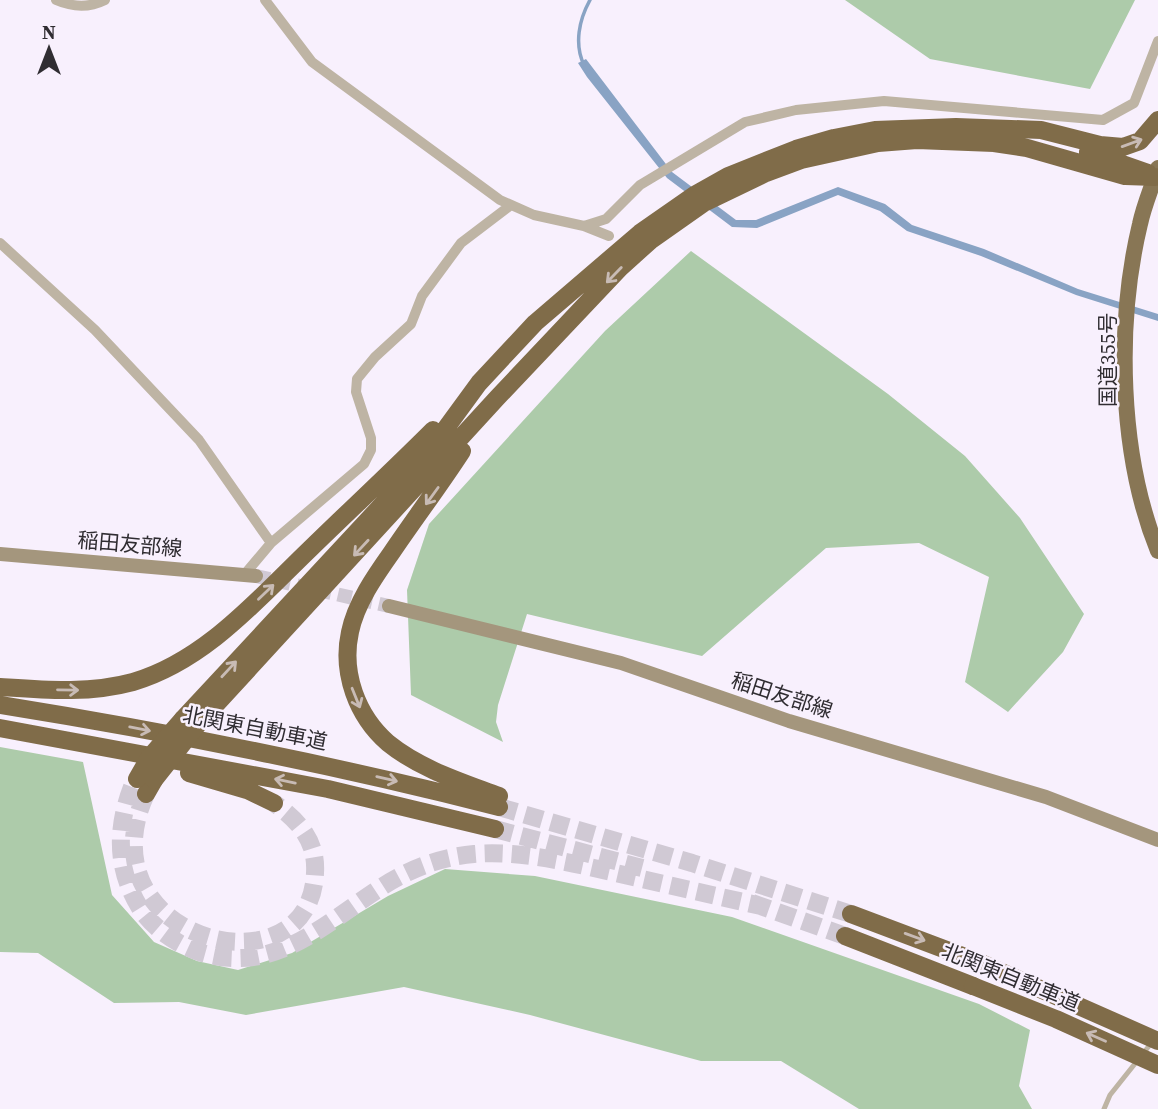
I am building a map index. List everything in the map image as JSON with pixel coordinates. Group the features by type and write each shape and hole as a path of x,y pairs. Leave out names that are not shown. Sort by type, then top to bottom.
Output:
{"highway":[{"path":"0,687 80,691 108,687 134,681 182,660 205,645 255,602 408,456 534,323 640,233 727,176 796,149 875,130 956,127 1041,130 1100,145 1123,147 1140,141 1158,120"},
{"path":"993,128 1062,144 1157,173"},
{"path":"142,785 156,750 191,721 620,268 650,242 704,203 766,173 801,160 877,143 956,140 1027,148 1125,176 1157,173"},
{"name":"国道355号","path":"1157,173 1140,224 1129,289 1126,372 1130,437 1146,515 1158,551"},
{"path":"191,721 419,465 479,383"},
{"name":"北関東自動車道","path":"0,705 329,766 499,802 419,763 389,743 370,724 358,704 350,682 347,656 350,632 358,609 374,579 497,398"},
{"path":"0,728 328,789 495,830"},
{"path":"38,734 214,779 274,803"},
{"name":"北関東自動車道","path":"851,914 981,963 1158,1041"},
{"name":"北関東自動車道","path":"845,936 1056,1019 1158,1065"}],"main road":[{"name":"稲田友部線","path":"0,554 250,575"},
{"name":"稲田友部線","path":"389,606 621,663 789,721 1045,797 1158,840"}],"street":[{"path":"56,0 68,5 94,5 105,0"},
{"path":"265,0 312,62 499,200 534,215 584,226 609,236"},
{"path":"584,226 606,219 640,185 745,122 796,110 884,101 1103,120 1134,103 1158,41"},
{"path":"250,575 271,543 364,464 371,450 371,438 356,393 357,379 375,357 411,324 422,296 461,243 511,205"},
{"path":"0,243 95,330 190,431 271,543"}],"lane":[{"path":"1104,1109 1110,1095 1158,1034"}],"green space":[{"path":"845,0 1135,0 1090,89 930,59"},
{"path":"691,251 888,394 965,456 1020,518 1084,614 1063,652 1008,712 965,682 989,577 919,543 826,548 702,656 527,614 498,705 496,722 503,742 411,695 407,590 429,524 605,331"},
{"path":"0,747 83,762 112,895 154,942 197,961 238,970 292,953 388,896 445,869 535,876 732,917 979,1004 1030,1030 1019,1086 1032,1109 859,1109 781,1061 701,1061 530,1015 404,987 246,1015 179,1002 114,1003 38,953 0,952"}],"water":[{"path":"586,59 672,172 736,220 756,220 838,187 885,204 912,225 984,249 1078,289 1158,314 1158,321 1076,295 981,256 907,231 880,211 838,195 757,228 732,227 667,178 587,77 578,63"}],"waterway":[{"path":"584,65 579,49 579,32 590,0"}],"tunnel":[{"path":"256,576 389,606"},
{"path":"132,787 123,818 121,849 126,879 140,908 158,929 182,945 226,958 274,952 296,943 402,875 437,861 474,854 546,858 761,906"},
{"path":"146,794 134,844 143,886 169,916 204,936 242,942 277,934 304,912 315,873 313,851 305,833 274,803"},
{"path":"499,807 692,863 851,914"},
{"path":"495,829 642,868"},
{"path":"752,903 845,936"}]}
